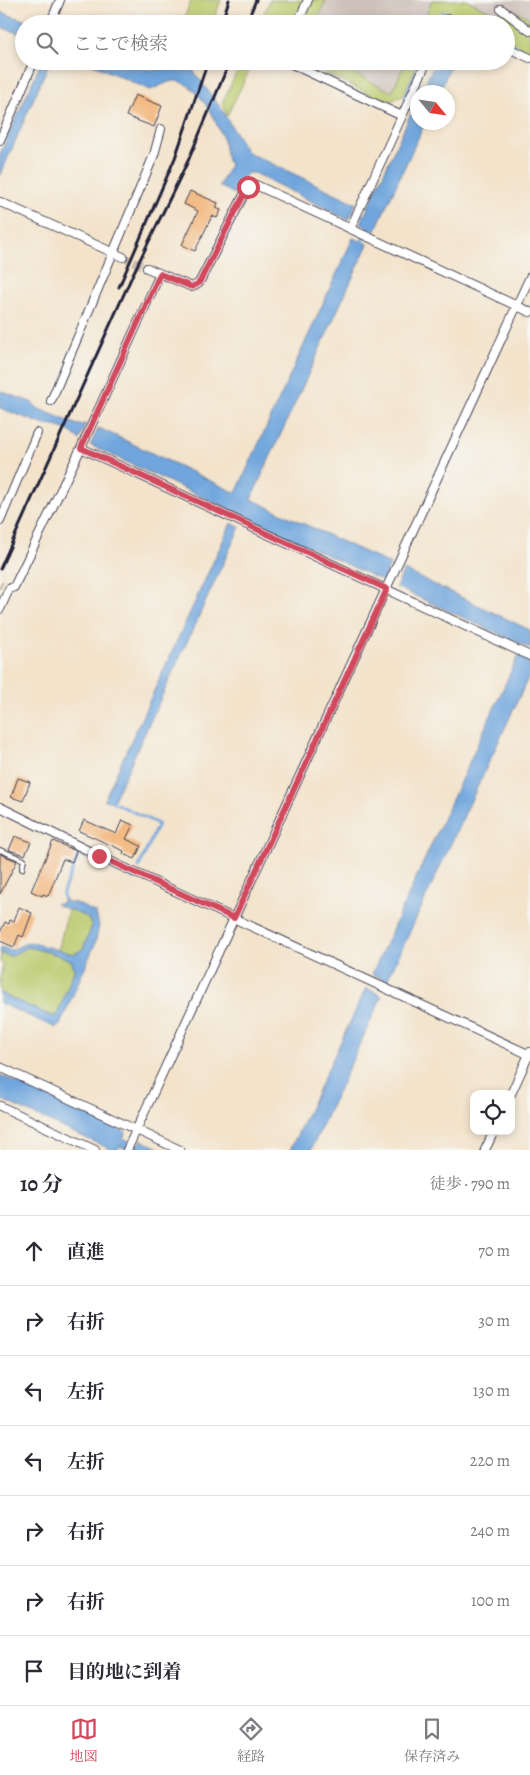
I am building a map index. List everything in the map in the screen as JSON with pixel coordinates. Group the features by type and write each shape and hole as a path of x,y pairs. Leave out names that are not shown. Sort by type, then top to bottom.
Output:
{"street":[{"path":"54,15 60,0"},
{"path":"301,15 308,0"},
{"path":"501,9 509,15"},
{"path":"515,20 530,31"},
{"path":"515,51 530,58"},
{"path":"0,140 30,70"},
{"path":"304,70 402,116"},
{"path":"350,228 424,70"},
{"path":"51,401 154,156 161,129"},
{"path":"147,268 192,287 199,283 248,187 256,185 530,312"},
{"path":"0,202 123,257"},
{"path":"0,609 6,587 14,587 90,430 104,393 160,274"},
{"path":"127,1150 530,277"},
{"path":"0,521 37,433"},
{"path":"81,448 530,656"},
{"path":"0,808 99,856 530,1054 513,1090"},
{"path":"0,1067 180,1150"},
{"path":"0,1106 94,1150"},
{"path":"485,1150 492,1135"}],"lane":[{"path":"0,850 24,860 22,869"}],"shaded area":[{"path":"326,0 530,0 530,18 507,8 502,15 497,15 434,1 427,15 319,15"},
{"path":"348,70 402,70 393,92"}],"green space":[{"path":"191,0 221,0 215,15 185,15"},
{"path":"270,0 326,0 319,15 263,15"},
{"path":"432,0 466,0 499,15 452,15 443,11 441,15 426,15"},
{"path":"507,7 530,18 530,52 515,45 515,15 502,15"},
{"path":"238,70 250,70 227,116 222,103"},
{"path":"318,70 347,70 392,92 402,70 415,70 403,96 387,102"},
{"path":"68,909 87,917 92,926 83,949 74,954 58,951"},
{"path":"28,947 72,961 74,971 57,1015 51,1016 0,993 0,978 3,965 0,962 1,954 10,956"}],"water":[{"path":"0,12 15,17 15,32 0,27"},
{"path":"38,70 46,70 0,176 0,154"},
{"path":"105,70 193,70 220,107 247,152 356,203 349,220 254,173 247,173 235,194 219,186 230,165 223,139 205,103 192,88 176,81 150,90"},
{"path":"432,70 449,70 442,85 424,85"},
{"path":"410,115 410,130 422,130 375,231 361,223"},
{"path":"353,238 368,244 251,499 390,564 383,581 90,445 99,428 236,493"},
{"path":"0,391 31,402 39,409 78,425 86,424 79,440 72,433 64,429 45,425 0,408"},
{"path":"231,523 240,527 113,802 104,800"},
{"path":"404,570 530,630 530,648 396,587"},
{"path":"518,656 530,661 530,674 387,981 372,974"},
{"path":"63,897 67,902 76,903 96,913 99,926 95,944 60,1025 56,1028 0,1003 0,993 51,1016 57,1015 74,971 72,961 28,947 10,956 0,953 0,947 11,950 29,942 74,954 83,949 92,926 87,917 55,904 63,903"},
{"path":"366,988 382,996 311,1150 290,1150"},
{"path":"0,1075 126,1132 123,1138 138,1145 141,1140 163,1150 128,1150 120,1146 117,1150 112,1150 0,1099"}],"building":[{"path":"135,95 162,106 154,127 126,116"},
{"path":"190,191 218,203 216,208 221,210 217,218 212,216 195,251 182,245 198,211 184,204"},
{"path":"18,778 30,782 23,801 11,797"},
{"path":"84,820 116,834 122,820 133,825 126,839 141,846 135,859 123,854 124,851 79,831"},
{"path":"15,836 31,842 25,855 9,850"},
{"path":"53,841 76,851 72,862 63,859 48,896 43,894 42,896 31,891"},
{"path":"0,854 17,861 0,894"},
{"path":"19,907 32,913 23,937 19,935 14,947 0,941 0,933 5,922 9,924 10,920 14,921"}],"waterway":[{"path":"442,15 443,12 449,15"},
{"path":"515,46 530,53"},
{"path":"405,97 417,70"},
{"path":"353,211 364,216"},
{"path":"362,242 368,227"},
{"path":"113,802 158,824 139,867"},
{"path":"63,897 63,892 79,854 134,878"}],"tunnel":[{"path":"123,257 147,268"}],"railway":[{"path":"224,15 229,0"},
{"path":"250,15 256,0"},
{"path":"119,287 175,158 205,70"},
{"path":"0,569 133,274 188,161 226,70"}],"route":[{"path":"99,856 234,918 387,589 81,448 104,393 160,274 192,287 199,283 248,187"}]}
